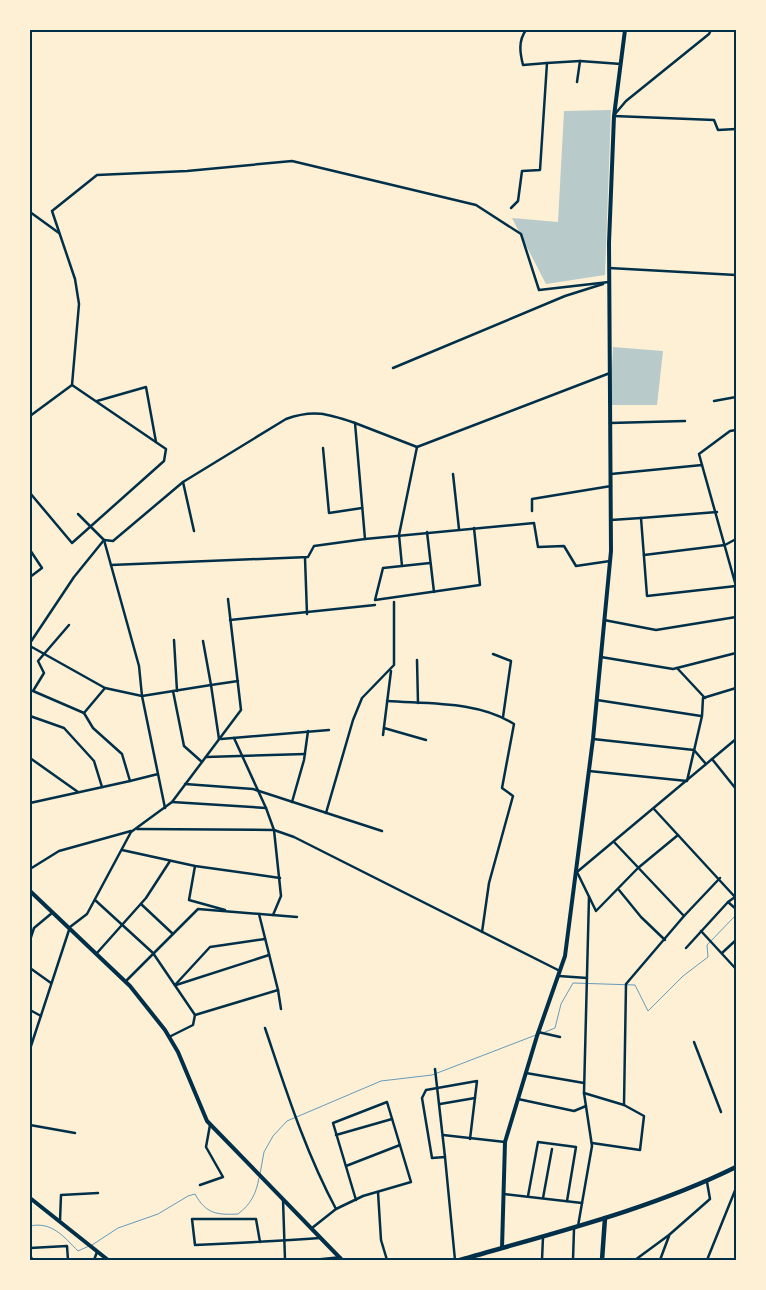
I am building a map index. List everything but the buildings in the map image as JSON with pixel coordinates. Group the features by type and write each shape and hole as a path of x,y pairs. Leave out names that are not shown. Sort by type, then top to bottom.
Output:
{"main road":[{"path":"502,1248 505,1142 538,1032 565,956 597,700 610,561 609,268 614,116 624,30"},
{"path":"30,891 126,981 169,1037 178,1052 187,1077 210,1125 283,1198 340,1259"},
{"path":"460,1260 605,1218 687,1191 736,1167"},
{"path":"30,1198 108,1260"},
{"path":"602,1260 605,1218"},
{"path":"320,1260 340,1259"}],"street":[{"path":"526,30 521,37 523,65 580,61 620,64"},
{"path":"614,116 626,101 708,36 711,30"},
{"path":"577,82 580,61"},
{"path":"511,208 518,201 522,171 540,170 547,64"},
{"path":"614,116 714,120 718,130 736,129"},
{"path":"30,416 72,384 79,304 75,279 52,211 97,174 187,171 292,160 476,204 521,234 539,290 609,282"},
{"path":"30,212 60,234"},
{"path":"609,268 736,276"},
{"path":"393,368 557,299 609,282"},
{"path":"104,540 113,541 184,482 286,419 302,413 324,413 418,447 610,373"},
{"path":"30,493 72,543 164,461 166,449 72,384"},
{"path":"96,401 146,387 156,442"},
{"path":"714,401 736,397"},
{"path":"610,423 685,422"},
{"path":"355,423 365,538"},
{"path":"641,518 648,596 736,586 700,454 730,431 736,430"},
{"path":"402,566 399,535 418,447"},
{"path":"323,448 328,513 362,508"},
{"path":"611,474 702,465"},
{"path":"453,474 459,529"},
{"path":"184,482 194,531"},
{"path":"532,511 532,498 611,486"},
{"path":"611,520 716,512"},
{"path":"78,514 104,540 139,666 142,696 165,808"},
{"path":"111,565 304,558 308,557 314,546 365,538 534,523 538,547 564,546 576,566 610,561"},
{"path":"430,563 383,568 375,600 480,585 474,528"},
{"path":"427,532 434,592"},
{"path":"644,555 725,545 736,539"},
{"path":"104,540 74,577 30,645 105,688 142,696 238,681"},
{"path":"30,550 42,568 30,576"},
{"path":"304,558 307,614"},
{"path":"30,1049 70,928 87,914 134,830 172,802 241,710 228,599"},
{"path":"326,813 353,720 362,698 394,665 396,634 394,602"},
{"path":"230,620 307,614 375,605"},
{"path":"604,620 656,630 736,617"},
{"path":"69,625 38,661 44,673 33,691 84,713 93,728 122,754 130,782"},
{"path":"174,640 178,691"},
{"path":"203,641 212,685 219,739"},
{"path":"601,656 677,668 736,653"},
{"path":"493,654 511,661 503,717"},
{"path":"417,660 418,703"},
{"path":"677,668 705,698"},
{"path":"383,735 391,669"},
{"path":"84,713 105,688"},
{"path":"687,781 702,716 703,698 736,688"},
{"path":"173,691 184,746 202,762"},
{"path":"597,700 702,716"},
{"path":"387,701 457,705 503,717 514,724 502,788 513,796 489,883 482,932"},
{"path":"30,716 64,728 94,761 102,787"},
{"path":"384,728 426,740"},
{"path":"219,739 329,730"},
{"path":"292,802 305,754 308,731"},
{"path":"234,738 274,830 281,878 281,896 273,915"},
{"path":"678,835 638,868 619,890 596,911 577,872 736,738"},
{"path":"593,739 694,750 706,764"},
{"path":"732,742 736,746"},
{"path":"206,757 305,754"},
{"path":"30,758 79,792"},
{"path":"712,759 736,789"},
{"path":"589,772 687,781"},
{"path":"30,803 130,782 158,774"},
{"path":"186,784 258,791 382,831"},
{"path":"172,802 266,808"},
{"path":"654,809 720,878 735,897 728,902 686,948"},
{"path":"30,869 59,851 134,830 274,830 294,837 482,932 560,974 587,978"},
{"path":"614,842 684,916"},
{"path":"122,850 194,866 281,878"},
{"path":"96,953 141,903 170,861"},
{"path":"194,866 190,900 231,912"},
{"path":"624,1105 626,984 684,916 720,878"},
{"path":"619,890 640,917 665,940"},
{"path":"573,1260 576,1226 582,1203 592,1143 584,1093 589,896"},
{"path":"95,900 154,954 195,1015 193,1025 169,1037"},
{"path":"728,902 736,909"},
{"path":"141,903 173,934"},
{"path":"126,981 198,909 297,917"},
{"path":"30,940 34,928 54,912"},
{"path":"259,914 282,1009"},
{"path":"701,932 736,969"},
{"path":"175,985 210,947 265,939"},
{"path":"722,953 736,940"},
{"path":"175,985 269,955"},
{"path":"30,968 51,984"},
{"path":"195,1015 278,990"},
{"path":"30,1010 41,1016"},
{"path":"265,1028 295,1118 318,1174 336,1208"},
{"path":"538,1032 560,1037"},
{"path":"694,1042 721,1112"},
{"path":"435,1069 455,1260"},
{"path":"526,1073 584,1083"},
{"path":"445,1157 432,1158 422,1098 426,1090 477,1081 470,1139"},
{"path":"584,1093 624,1105 644,1116 640,1150 592,1143"},
{"path":"440,1104 475,1098"},
{"path":"518,1099 574,1112 586,1106"},
{"path":"312,1228 336,1208 411,1182 387,1102 332,1123 356,1200"},
{"path":"336,1136 392,1119"},
{"path":"30,1125 75,1133"},
{"path":"200,1185 223,1177 206,1147 210,1125"},
{"path":"443,1134 470,1139 505,1142"},
{"path":"528,1196 538,1142 552,1143 576,1147 567,1201"},
{"path":"346,1166 400,1145"},
{"path":"543,1198 552,1149"},
{"path":"635,1260 669,1235 710,1199 707,1182"},
{"path":"707,1260 736,1188"},
{"path":"378,1192 381,1240 387,1260"},
{"path":"60,1222 61,1195 98,1193"},
{"path":"504,1194 582,1203"},
{"path":"283,1198 285,1260"},
{"path":"260,1242 256,1219 192,1219 195,1244 260,1242 284,1241 321,1238"},
{"path":"660,1260 669,1235"},
{"path":"542,1260 543,1236"},
{"path":"30,1248 67,1246 68,1260"},
{"path":"94,1260 97,1252"},
{"path":"30,1256 32,1260"}],"shaded area":[{"path":"611,110 605,275 546,284 512,218 558,222 564,111"},
{"path":"613,347 663,351 657,405 610,405"}],"waterway":[{"path":"545,1032 555,1028 561,1004 573,983 635,985 648,1011 683,976 708,957 707,945 736,915"},
{"path":"260,1174 264,1152 273,1136 287,1121 381,1081 432,1075 536,1035"},
{"path":"92,1245 118,1228 158,1214 188,1196 195,1194 203,1206 213,1212 238,1214 252,1198 259,1178"},
{"path":"30,1226 45,1226 57,1231 78,1251 89,1246"}]}
